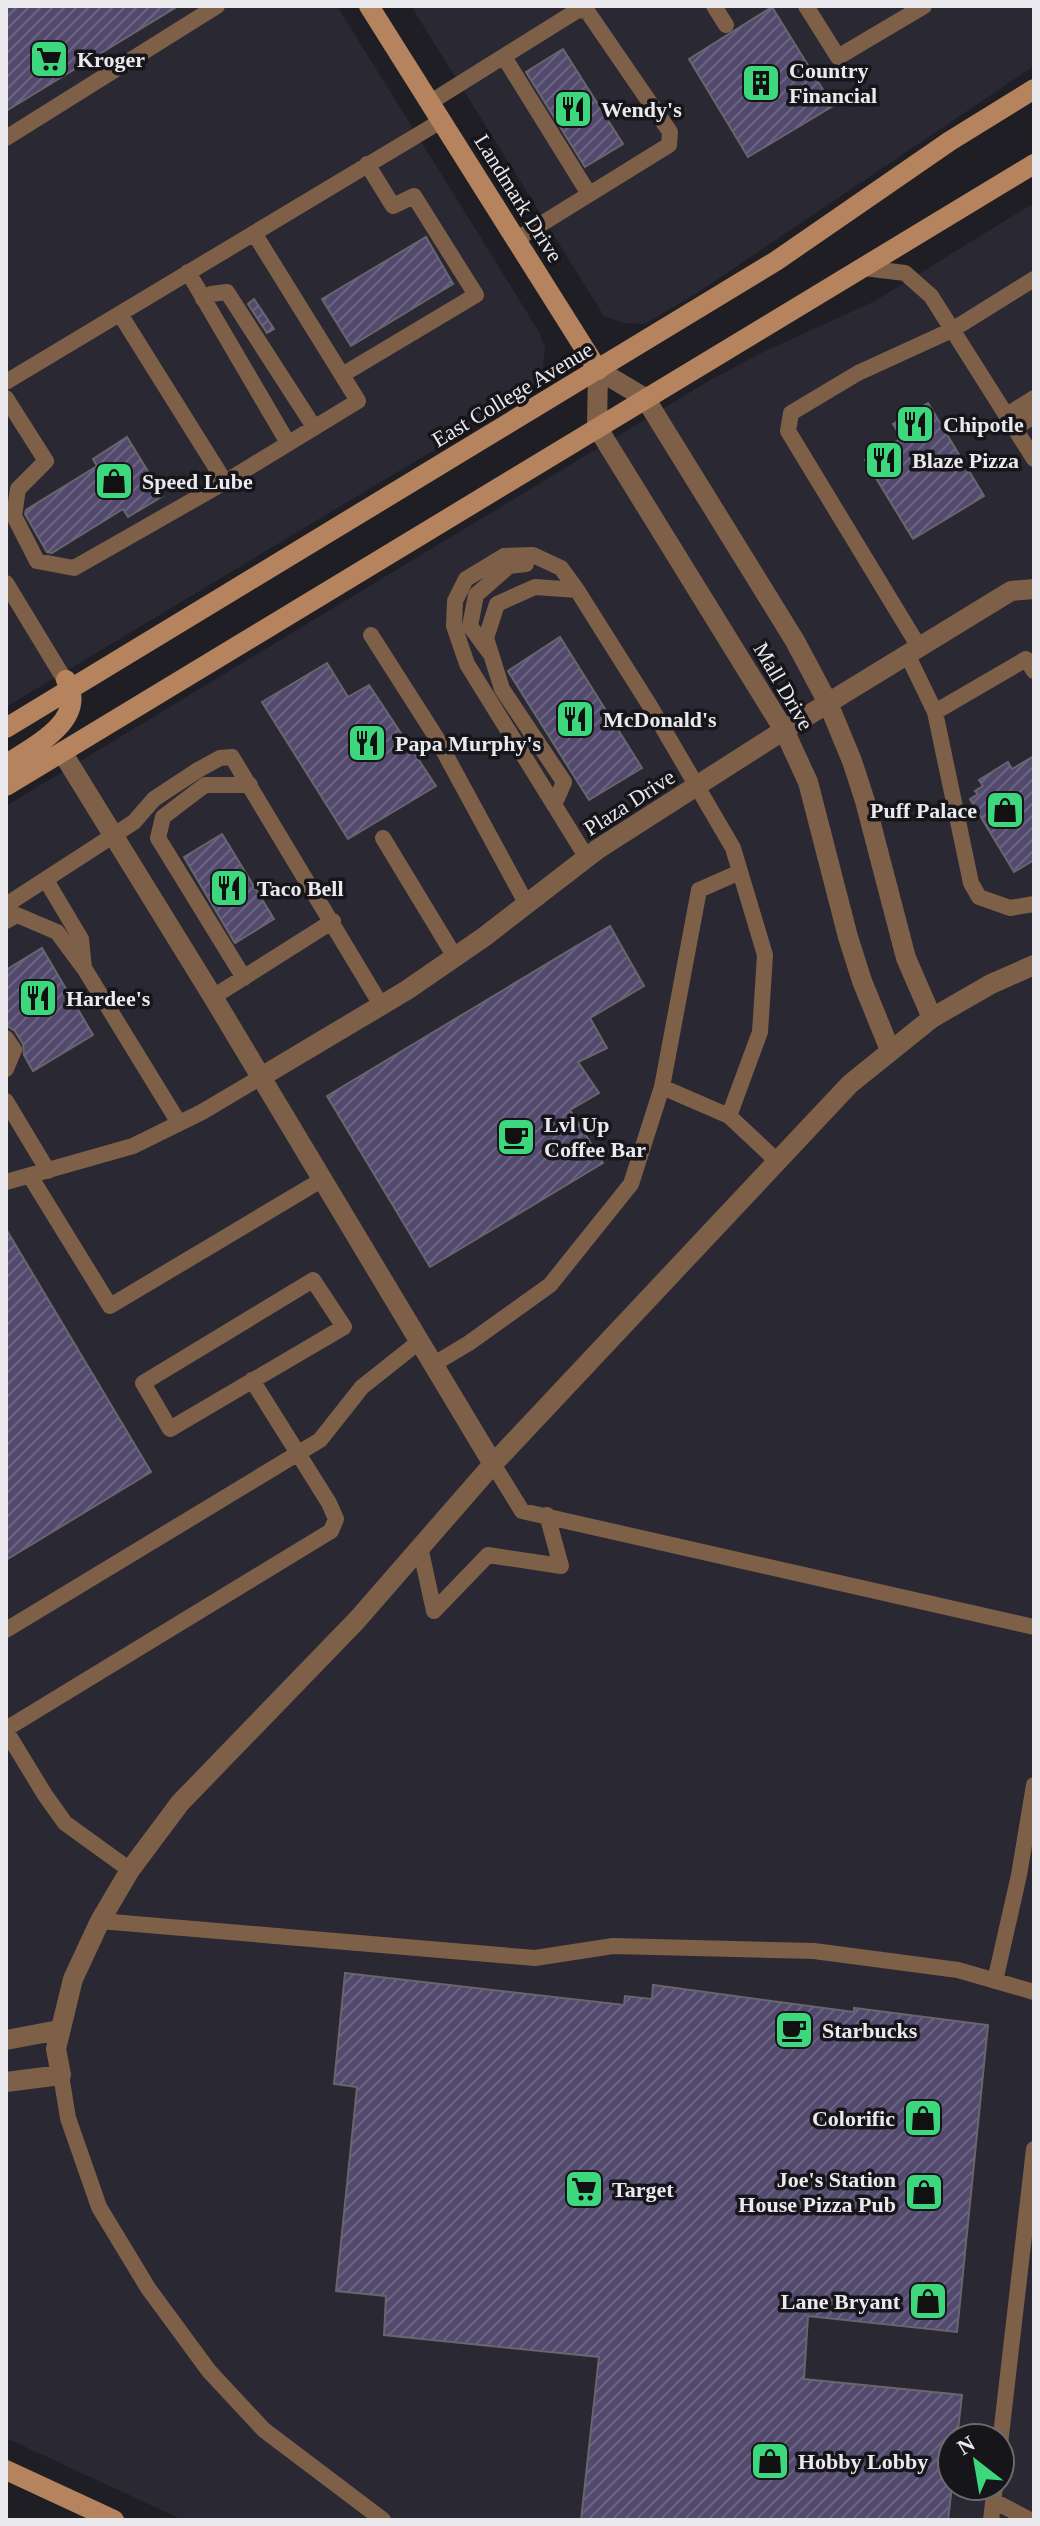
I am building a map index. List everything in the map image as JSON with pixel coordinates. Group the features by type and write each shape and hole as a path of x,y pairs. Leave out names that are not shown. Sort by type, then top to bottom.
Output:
{"main road":[{"name":"Landmark Drive","path":"369,6 598,370"},
{"name":"East College Avenue","path":"6,728 67,682 598,370 776,261 950,141 1034,89"},
{"path":"6,786 1034,164"},
{"path":"6,764 50,737 62,725 69,709 67,682"},
{"path":"6,2470 114,2520"}],"street":[{"name":"Landmark Drive","path":"598,370 645,398"},
{"path":"597,427 598,370"},
{"name":"Mall Drive","path":"645,398 795,641 828,703 865,801 906,958 932,1018"},
{"name":"Mall Drive","path":"597,427 784,730 808,782 848,937 890,1050"},
{"name":"Plaza Drive","path":"261,1077 455,957 587,858 784,730 1011,591 1034,589"},
{"path":"62,752 493,1464"},
{"path":"6,2082 61,2075 56,2049 73,1979 100,1921 130,1870 180,1803 357,1620 493,1464 850,1084 932,1018 991,984 1034,965"},
{"path":"6,2040 59,2030"}],"lane":[{"path":"6,138 217,6"},
{"path":"714,6 726,25"},
{"path":"806,6 838,57 924,6"},
{"path":"429,103 578,10 587,11 670,132 669,145 517,239"},
{"path":"504,57 589,194"},
{"path":"6,382 441,121"},
{"path":"342,375 476,295 414,196 393,206 367,164"},
{"path":"6,398 46,461 18,489 14,516 37,561 74,568 225,482 358,401 254,233"},
{"path":"864,268 905,273 931,296 1011,421 1029,440 1034,459"},
{"path":"188,272 288,443"},
{"path":"1034,279 952,330 858,373 791,413 788,431 913,650 935,712 971,883 979,897 1010,908 1034,904"},
{"path":"1015,291 1034,292"},
{"path":"203,299 211,294 227,292 314,427"},
{"path":"120,314 225,482"},
{"path":"1011,421 1034,398"},
{"path":"1011,421 1034,416"},
{"path":"587,858 467,664 454,626 455,601 466,579 504,556 533,555 561,568 733,848 765,955 760,1032 729,1116"},
{"path":"492,657 470,626 476,595 509,566 547,562"},
{"path":"6,583 67,682"},
{"path":"554,805 564,782 502,689 486,638 497,604 535,587 577,590"},
{"path":"371,635 436,737 526,903"},
{"path":"935,712 1026,659 1034,671"},
{"path":"6,905 134,822 154,799 220,758 232,757 381,1005"},
{"path":"244,978 158,838 163,817 205,785 250,785"},
{"path":"383,838 455,957"},
{"path":"434,1364 550,1285 631,1184 662,1087 699,890 740,872"},
{"path":"46,880 81,939 84,968"},
{"path":"6,921 17,915 57,932 84,968 179,1123"},
{"path":"213,997 333,921"},
{"path":"6,1038 14,1050 6,1069"},
{"path":"6,1182 133,1146 261,1077"},
{"path":"662,1087 729,1116 777,1161"},
{"path":"6,1101 48,1171"},
{"path":"30,1176 110,1306 323,1179"},
{"path":"313,1280 344,1327 252,1380 170,1429 143,1383 313,1280"},
{"path":"6,1630 320,1440 362,1387 420,1341"},
{"path":"130,1870 65,1823 6,1730 331,1531 336,1519 329,1503 252,1380"},
{"path":"493,1464 522,1511 1034,1627"},
{"path":"420,1547 434,1611 488,1555 561,1566 547,1515"},
{"path":"995,1981 1019,1875 1034,1785"},
{"path":"100,1921 535,1958 613,1946 814,1951 958,1970 1034,1992"},
{"path":"61,2075 68,2118 99,2207 148,2288 209,2371 264,2430 383,2520"},
{"path":"1003,2422 1029,2243 1034,2149"},
{"path":"1006,2502 1030,2520"}],"shaded area":[{"path":"6,6 337,6 538,330 545,347 543,369 529,393 6,707"},
{"path":"411,6 1034,6 1034,66 697,293 645,324 623,323 604,316"},
{"path":"1034,203 1034,2520 183,2520 6,2438 6,806 712,379 873,302"}],"building":[{"name":"Kroger","path":"6,6 178,6 6,111"},
{"name":"Country Financial","path":"772,7 833,106 748,157 689,59"},
{"name":"Wendy's","path":"563,49 623,144 585,167 526,72"},
{"path":"426,237 453,284 351,346 322,299"},
{"path":"254,299 274,329 267,333 248,304"},
{"path":"928,403 984,496 913,539 865,460 902,438 893,424"},
{"name":"Speed Lube","path":"127,437 163,496 128,517 123,509 52,553 47,552 25,514 26,510 97,466 93,459"},
{"name":"McDonald's","path":"560,637 642,768 589,800 508,671"},
{"path":"327,663 348,697 369,685 436,786 348,839 262,702"},
{"name":"Puff Palace","path":"1034,756 1034,860 1014,872 970,799 983,786 979,780 1008,762 1012,769"},
{"name":"Taco Bell","path":"222,834 274,919 235,943 184,857"},
{"path":"610,926 644,986 590,1018 607,1048 578,1062 599,1093 570,1110 603,1163 430,1267 327,1096"},
{"name":"Hardee's","path":"42,948 93,1035 33,1071 24,1055 23,1044 15,1031 6,1025 6,970"},
{"path":"6,1229 151,1472 6,1560"},
{"name":"Target","path":"345,1973 624,2005 625,1996 652,1999 653,1985 854,2012 854,2008 988,2025 957,2332 808,2316 804,2379 962,2395 959,2422 936,2422 936,2502 950,2502 948,2520 581,2520 599,2357 384,2335 386,2296 336,2291 357,2087 334,2084"}],"place":[{"name":"Kroger","path":"49,59"},
{"name":"Country Financial","path":"761,83"},
{"name":"Wendy's","path":"573,109"},
{"name":"Chipotle","path":"915,424"},
{"name":"Blaze Pizza","path":"884,460"},
{"name":"Speed Lube","path":"114,481"},
{"name":"McDonald's","path":"575,719"},
{"name":"Papa Murphy's","path":"367,743"},
{"name":"Puff Palace","path":"1005,810"},
{"name":"Taco Bell","path":"229,888"},
{"name":"Hardee's","path":"38,998"},
{"name":"Lvl Up Coffee Bar","path":"516,1137"},
{"name":"Starbucks","path":"794,2030"},
{"name":"Colorific","path":"923,2118"},
{"name":"Target","path":"584,2189"},
{"name":"Joe's Station House Pizza Pub","path":"924,2192"},
{"name":"Lane Bryant","path":"928,2301"},
{"name":"Hobby Lobby","path":"770,2461"}]}
